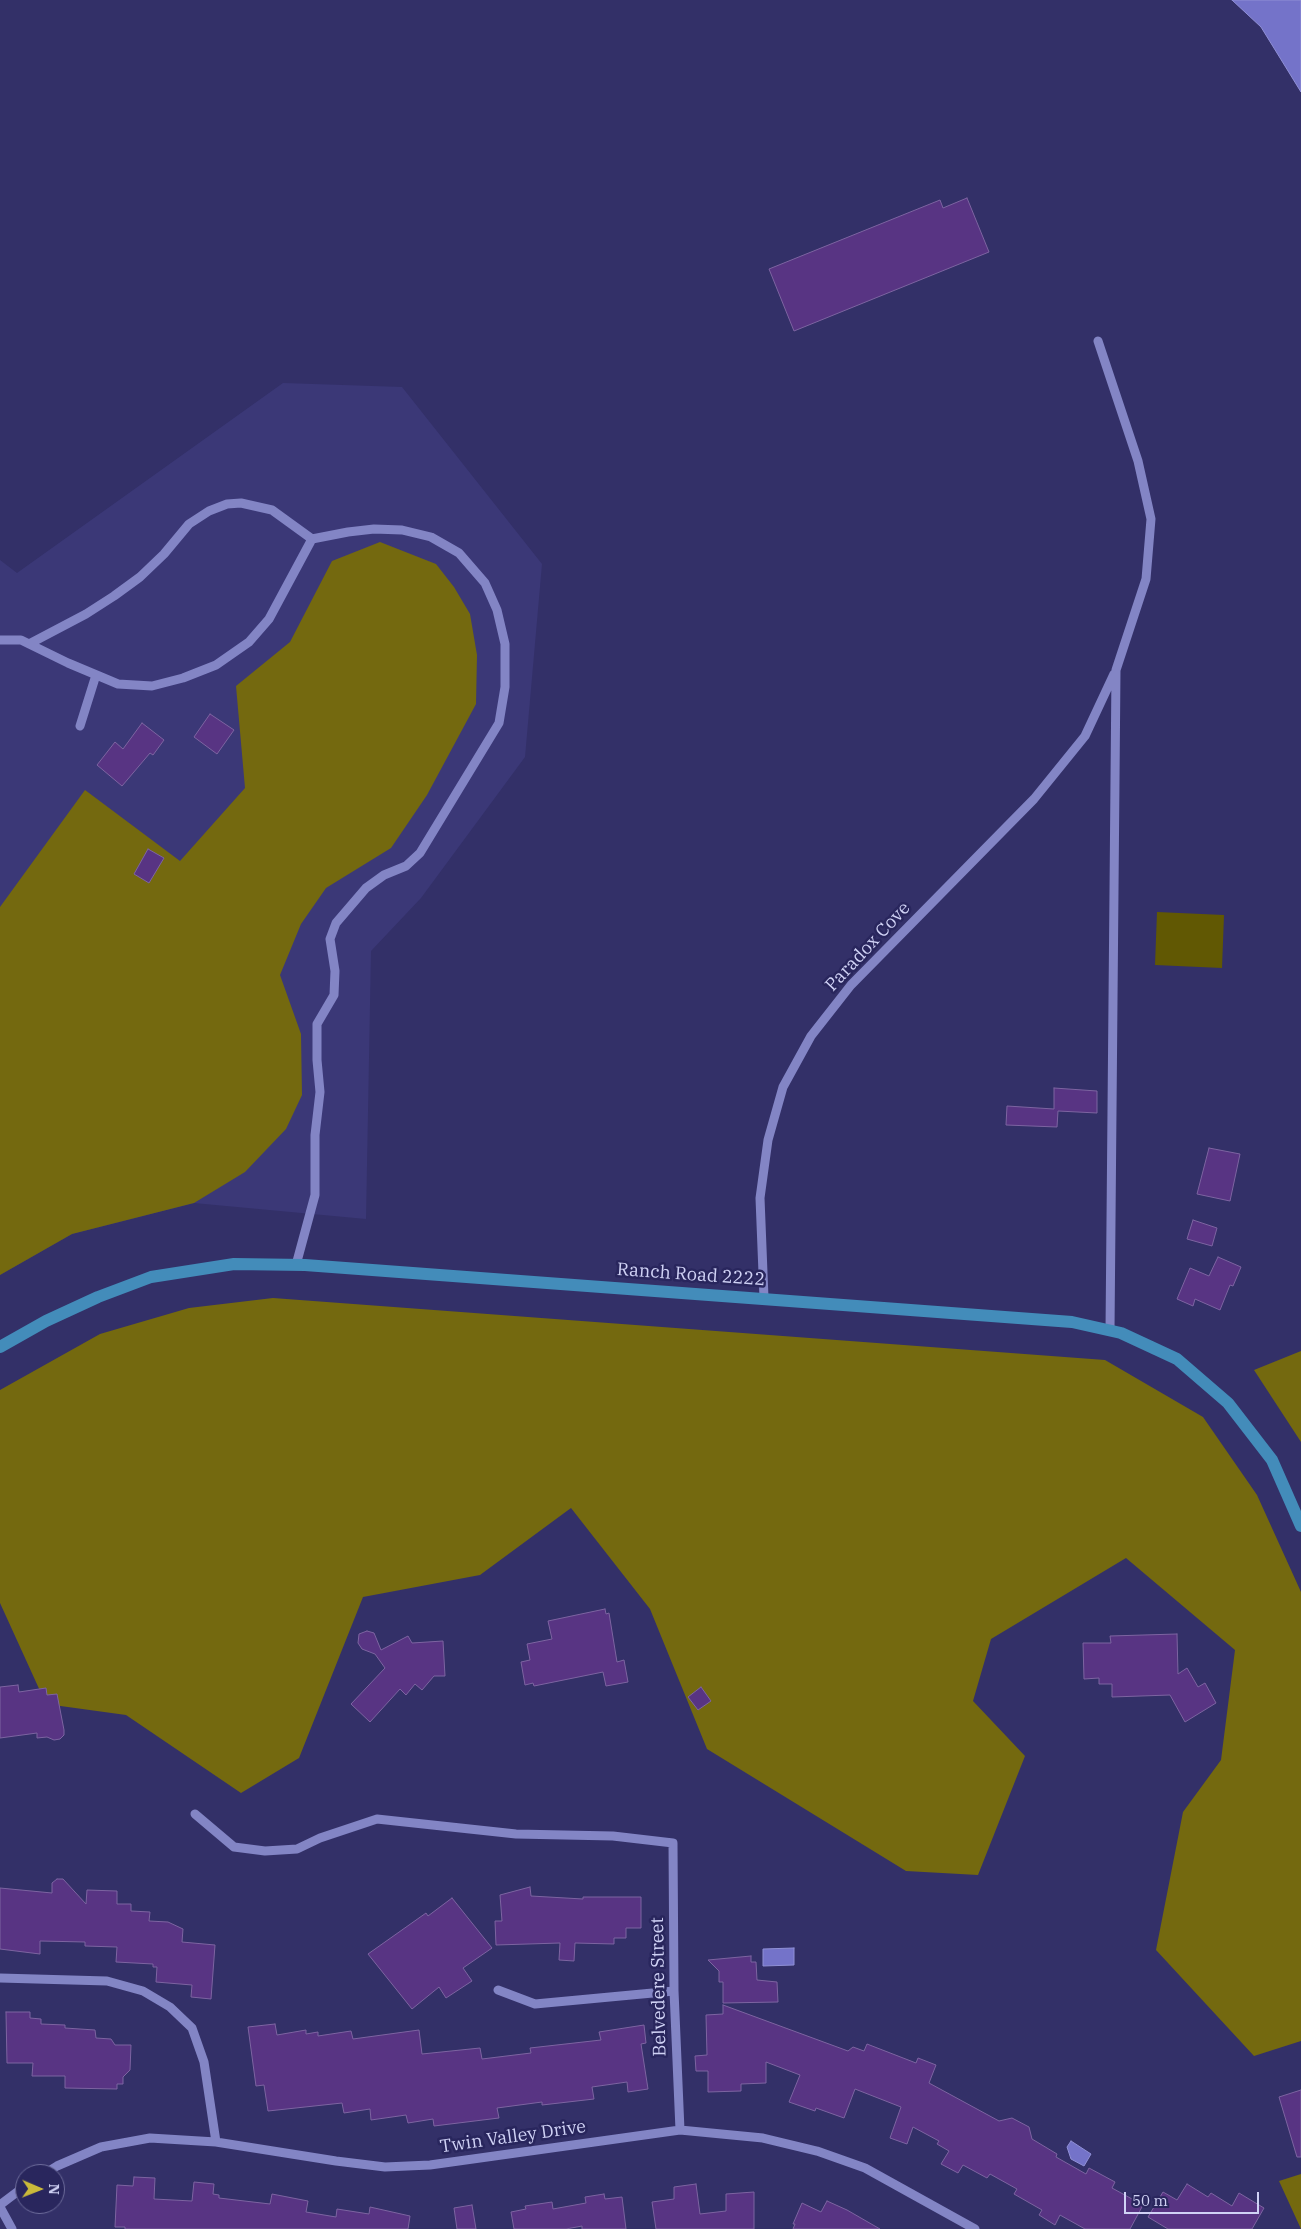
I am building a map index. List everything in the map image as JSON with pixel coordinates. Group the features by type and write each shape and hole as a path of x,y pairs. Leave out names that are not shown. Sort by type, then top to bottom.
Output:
{"main road":[{"name":"Ranch Road 2222","path":"0,1346 46,1321 98,1297 150,1277 234,1264 296,1265 1072,1322 1120,1333 1177,1359 1228,1403 1272,1460 1301,1526"}],"street":[{"path":"1098,341 1138,461 1151,519 1146,579 1116,670 1110,1330"},
{"path":"29,644 86,614 114,596 140,577 164,554 189,524 227,504 241,503 272,510 312,540"},
{"path":"0,640 21,640 118,684 152,686 183,678 216,665 249,642 269,619 312,540 348,532 374,529 402,530 431,537 459,553 485,583 497,610 505,644 505,687 499,723 420,853 406,866 384,874 366,888 336,922 330,939 335,970 334,995 318,1024 317,1060 320,1092 315,1135 315,1195 296,1265"},
{"name":"Paradox Cove","path":"764,1298 760,1198 768,1140 783,1087 811,1036 851,985 1034,800 1085,736 1116,670"},
{"path":"80,726 96,675"},
{"name":"Belvedere Street","path":"195,1814 234,1847 265,1851 297,1849 320,1838 377,1819 516,1834 613,1836 673,1843 674,1991 680,2130"},
{"path":"0,1978 107,1980 143,1991 170,2006 192,2028 204,2062 216,2142"},
{"path":"498,1990 535,2004 674,1991"},
{"name":"Twin Valley Drive","path":"62,2164 101,2147 150,2138 216,2142 385,2167 430,2165 680,2130 763,2138 817,2150 865,2168 975,2229"},
{"path":"12,2229 0,2206 15,2194"}],"shaded area":[{"path":"1232,0 1301,0 1301,92 1261,27"},
{"path":"283,383 402,387 542,564 525,757 421,898 371,951 366,1219 194,1203 72,1234 0,1275 0,560 17,573"},
{"path":"380,542 436,564 454,587 470,614 477,655 476,704 427,795 391,848 326,888 301,924 280,975 301,1034 302,1095 286,1129 245,1172 194,1203 72,1234 0,1275 0,907 85,790 180,861 245,788 236,686 290,642 332,561"},
{"path":"1157,912 1224,915 1222,968 1155,965"},
{"path":"273,1298 1105,1360 1203,1417 1257,1495 1301,1592 1301,2041 1254,2056 1156,1950 1183,1812 1221,1760 1235,1650 1126,1558 991,1639 973,1701 1025,1756 978,1875 906,1871 707,1749 650,1609 571,1508 480,1575 363,1597 299,1758 241,1793 126,1715 46,1704 0,1603 0,1390 100,1334 189,1308"},
{"path":"1301,1351 1301,1442 1254,1370"},
{"path":"794,1948 794,1965 763,1966 763,1949"},
{"path":"1071,2141 1091,2154 1084,2166 1071,2159 1067,2147"},
{"path":"1301,2174 1301,2229 1279,2181"}],"building":[{"path":"967,198 989,252 794,331 769,269 940,200 943,208"},
{"path":"210,714 234,730 217,754 194,737"},
{"path":"142,723 164,740 153,755 150,753 122,786 97,765 115,742 123,749"},
{"path":"148,849 164,858 149,883 134,874"},
{"path":"1054,1088 1097,1091 1097,1113 1058,1111 1057,1127 1006,1125 1007,1106 1054,1109"},
{"path":"1209,1148 1240,1154 1230,1201 1197,1194"},
{"path":"1193,1220 1217,1228 1212,1246 1187,1239"},
{"path":"1218,1257 1241,1267 1233,1286 1230,1285 1220,1310 1195,1299 1193,1306 1177,1299 1190,1268 1209,1276"},
{"path":"605,1609 606,1614 609,1613 617,1662 624,1660 628,1682 606,1686 603,1672 534,1686 533,1683 525,1685 521,1662 530,1660 527,1644 552,1639 548,1621"},
{"path":"367,1631 374,1633 381,1650 408,1636 412,1643 443,1641 445,1676 434,1676 422,1690 415,1684 406,1695 400,1689 370,1722 351,1704 385,1668 375,1654 362,1649 358,1643 359,1634"},
{"path":"1177,1634 1178,1674 1187,1668 1198,1687 1205,1683 1216,1703 1185,1722 1170,1695 1112,1697 1112,1684 1099,1684 1099,1678 1084,1679 1083,1643 1111,1643 1110,1636"},
{"path":"18,1685 19,1692 46,1688 47,1695 57,1694 64,1730 64,1735 60,1739 37,1738 37,1733 0,1738 0,1687"},
{"path":"701,1687 711,1701 698,1710 688,1697"},
{"path":"57,1879 63,1879 86,1904 87,1890 117,1891 117,1904 131,1904 131,1911 150,1912 149,1921 168,1922 183,1929 182,1942 215,1945 211,1999 191,1997 192,1985 156,1982 157,1967 153,1967 153,1964 116,1962 117,1947 85,1946 85,1942 40,1941 40,1954 0,1949 0,1888 52,1893 52,1883"},
{"path":"530,1887 531,1896 583,1899 583,1897 641,1897 641,1928 626,1928 626,1938 614,1938 614,1944 575,1943 574,1961 559,1960 560,1943 496,1945 495,1921 502,1921 500,1895"},
{"path":"452,1898 492,1948 463,1968 472,1981 446,1998 439,1987 412,2009 368,1954 426,1913 428,1916"},
{"path":"751,1956 751,1962 756,1962 757,1980 777,1982 778,2002 723,2003 723,1982 719,1982 719,1971 708,1960"},
{"path":"723,2005 848,2051 853,2047 864,2051 867,2044 916,2063 918,2058 936,2065 929,2083 999,2121 1012,2118 1029,2127 1032,2139 1057,2154 1056,2157 1086,2174 1089,2168 1115,2182 1112,2188 1143,2205 1130,2229 1085,2229 1060,2215 1055,2225 1039,2215 1042,2210 1014,2194 1017,2189 990,2174 987,2178 963,2165 958,2173 941,2164 949,2151 937,2144 939,2141 913,2127 907,2144 890,2138 901,2107 855,2089 844,2118 816,2108 815,2111 789,2102 800,2075 766,2062 766,2083 741,2084 741,2091 708,2092 708,2071 696,2071 695,2056 707,2055 706,2015 723,2014"},
{"path":"6,2012 30,2012 30,2018 41,2019 41,2024 65,2025 65,2028 95,2030 96,2038 111,2039 115,2045 131,2045 130,2070 123,2077 123,2084 117,2084 117,2089 65,2088 65,2076 32,2076 33,2063 7,2063"},
{"path":"275,2024 277,2035 306,2030 306,2034 318,2032 318,2036 351,2031 353,2039 419,2030 422,2054 480,2048 482,2059 531,2053 530,2048 601,2040 599,2032 644,2025 646,2043 641,2044 648,2089 628,2092 627,2082 592,2087 594,2099 542,2105 542,2102 497,2108 499,2118 434,2126 433,2119 408,2123 406,2115 371,2120 370,2109 344,2113 342,2103 268,2111 264,2085 256,2086 248,2027"},
{"path":"1301,2090 1301,2157 1297,2157 1279,2097"},
{"path":"134,2177 155,2178 154,2199 192,2201 194,2182 214,2184 213,2194 219,2195 219,2198 270,2204 272,2194 308,2201 306,2212 336,2217 337,2209 369,2214 370,2207 410,2216 408,2229 125,2229 125,2227 115,2227 117,2185 133,2186"},
{"path":"696,2184 700,2214 726,2211 726,2194 754,2192 754,2229 656,2229 652,2202 674,2199 674,2187"},
{"path":"1187,2184 1208,2197 1211,2193 1232,2206 1239,2193 1264,2208 1252,2229 1168,2229 1148,2217 1163,2192 1177,2200"},
{"path":"604,2194 605,2199 622,2197 626,2229 582,2229 582,2226 566,2229 514,2229 511,2212 526,2209 525,2206 552,2202 553,2209 586,2203 585,2197"},
{"path":"827,2201 880,2229 793,2229 795,2224 793,2224 802,2203 821,2212"},
{"path":"472,2205 476,2229 457,2229 454,2208"}]}
